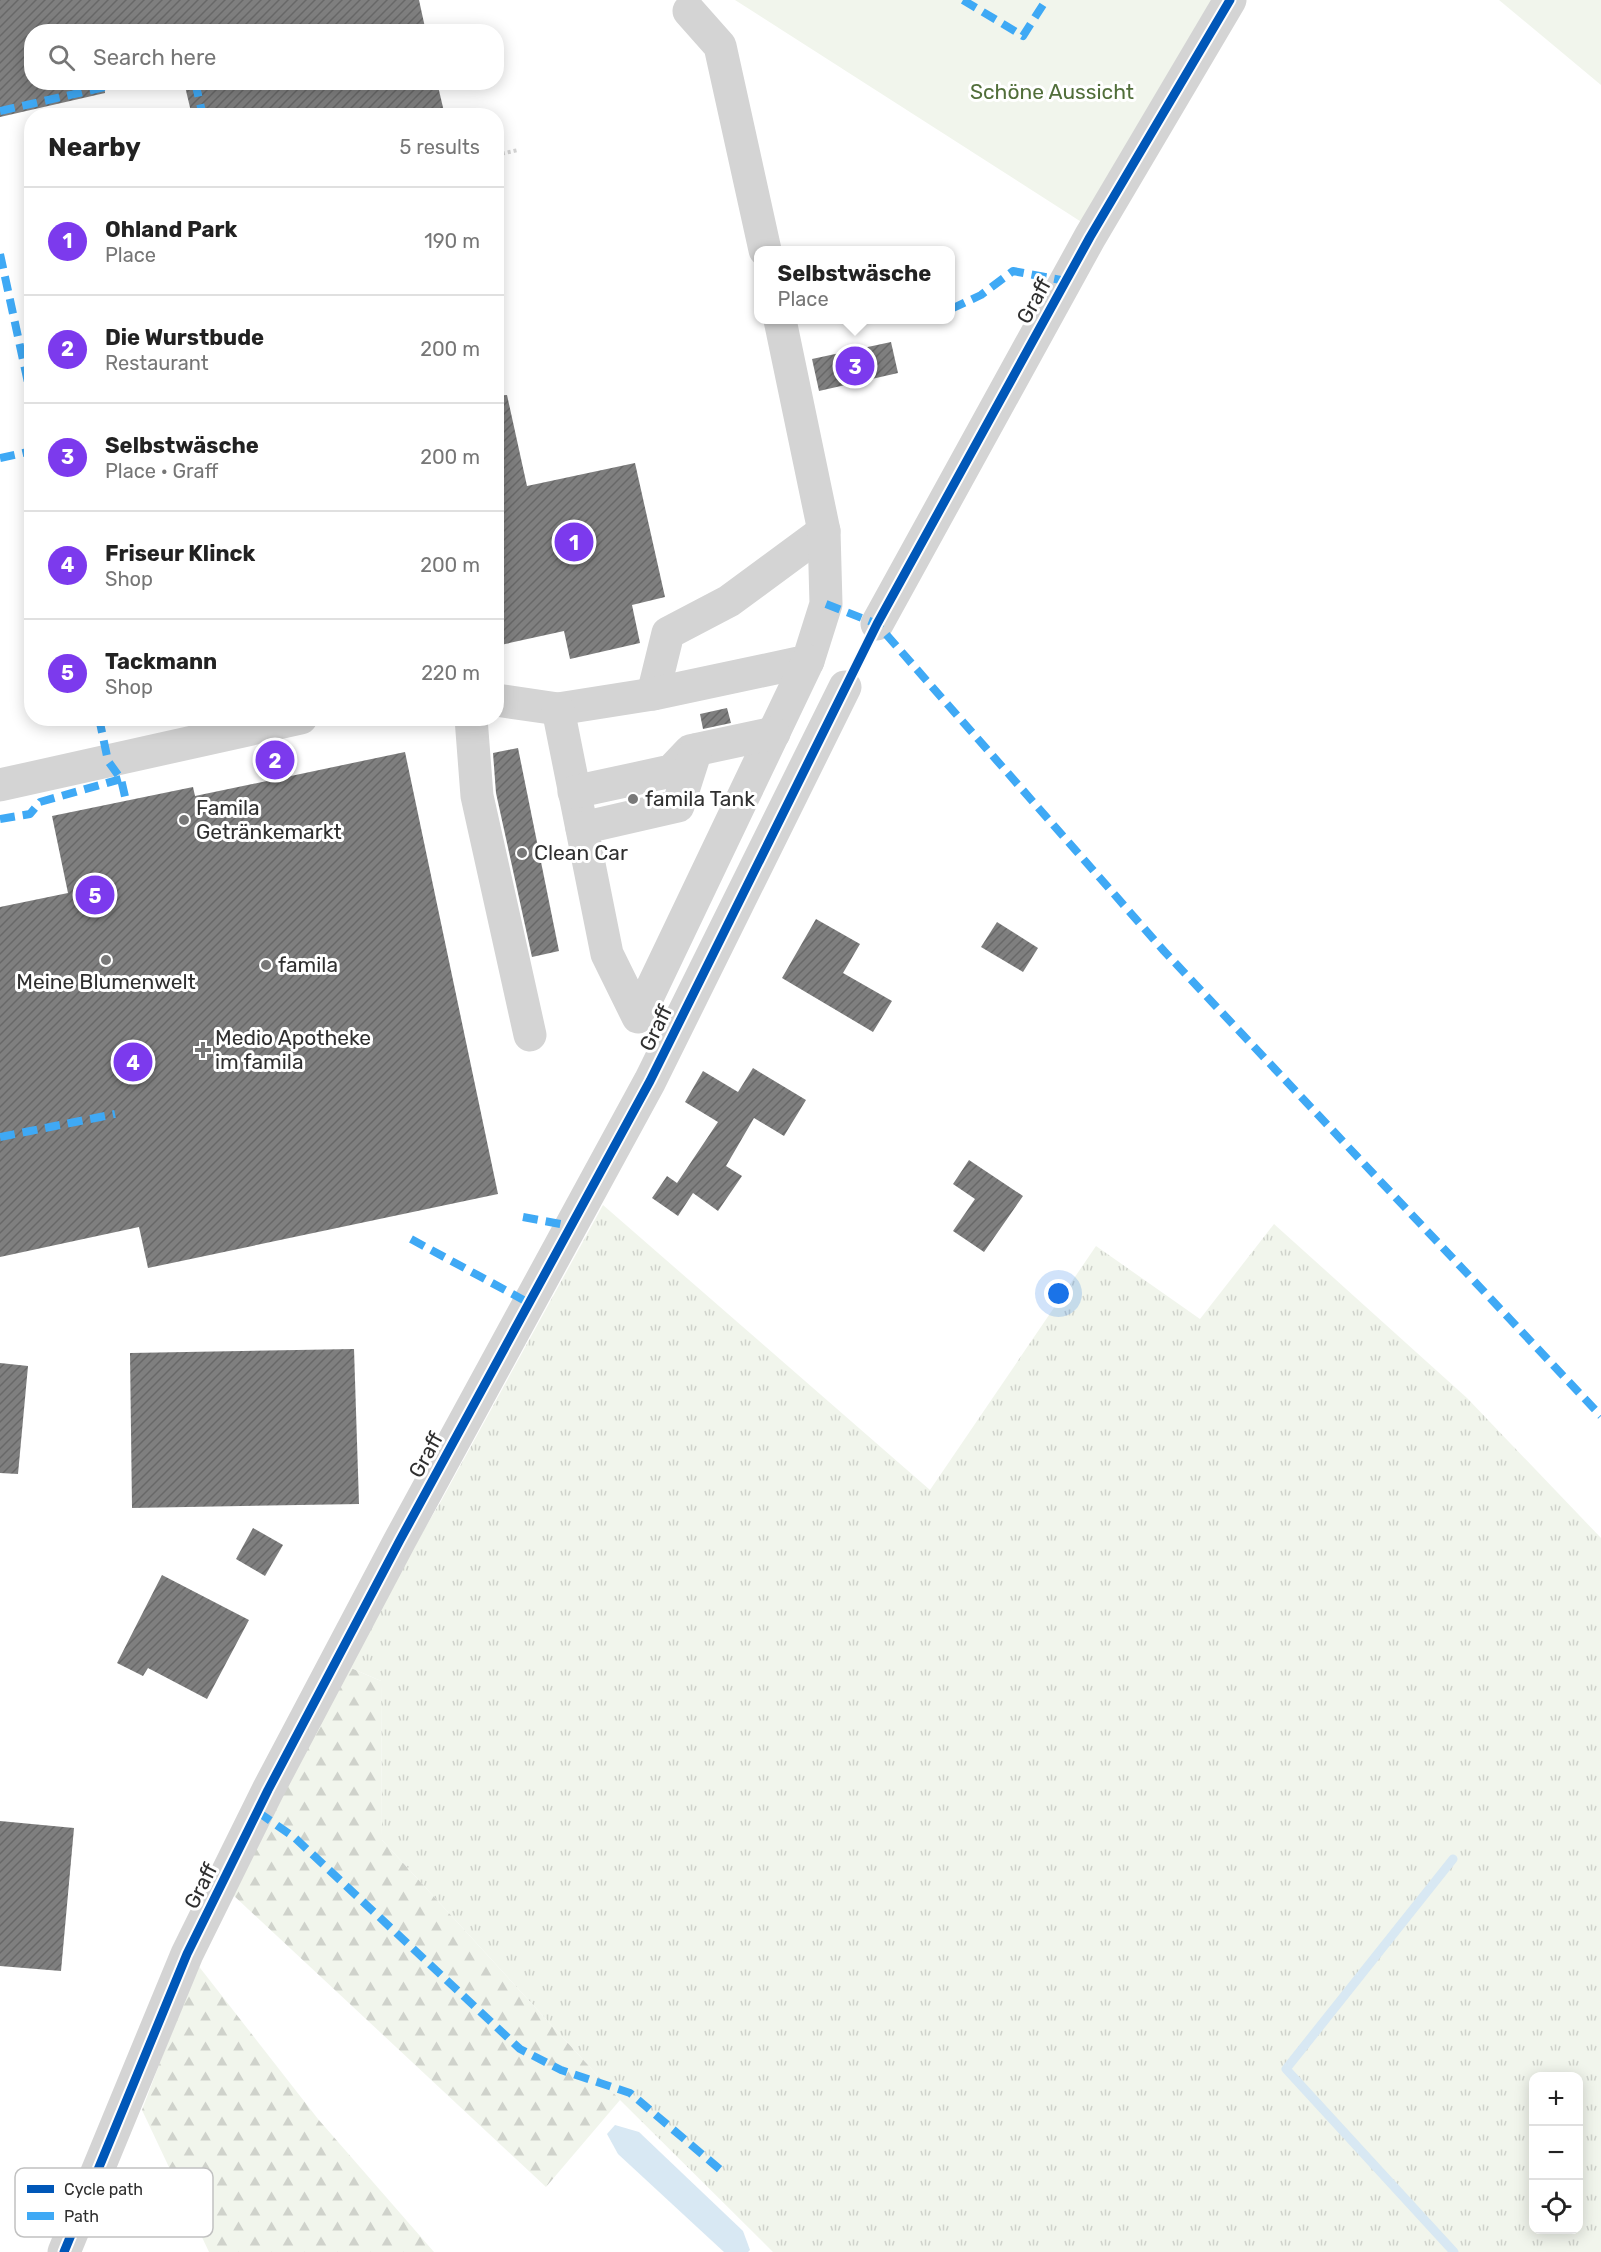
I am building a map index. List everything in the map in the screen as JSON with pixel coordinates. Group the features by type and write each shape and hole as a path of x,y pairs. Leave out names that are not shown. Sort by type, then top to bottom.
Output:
{"street":[{"name":"Graff","path":"877,624 1085,246 1230,0"},
{"path":"689,11 720,46 764,246"},
{"path":"558,709 608,954 638,1017 808,661 826,604 824,531 781,324"},
{"path":"653,694 668,633 729,601 824,531"},
{"path":"504,701 558,709 653,694 808,661"},
{"name":"Graff","path":"99,2168 187,1954 268,1790 406,1529 650,1081 845,687"},
{"path":"0,785 265,726"},
{"path":"472,726 477,796 530,1035"},
{"path":"574,792 671,771 690,751 774,733"},
{"path":"582,828 678,806 696,750"},
{"name":"Graff","path":"64,2252 70,2237"}],"path":[{"path":"504,153 518,150"}],"green space":[{"name":"Schöne Aussicht","path":"735,0 1216,0 1083,223"},
{"path":"1499,0 1601,0 1601,85"},
{"path":"603,1205 930,1490 1096,1246 1200,1319 1274,1224 1467,1398 1601,1538 1601,2252 773,2252 620,2100 382,1840 381,1681 344,1665 441,1501"},
{"path":"344,1665 381,1681 382,1840 620,2100 546,2187 232,1894"},
{"path":"197,1964 318,2119 434,2252 209,2252 202,2237 213,2237 213,2168 169,2168 142,2110"}],"shaded area":[{"path":"615,2125 639,2132 743,2231 750,2250 748,2252 724,2252 618,2154 607,2134"}],"building":[{"path":"0,0 419,0 424,24 24,24 24,90 105,90 105,93 39,108 24,108 24,112 0,117"},
{"path":"186,90 439,90 443,108 190,108"},
{"path":"891,342 898,373 819,391 812,359"},
{"path":"504,395 507,395 527,486 635,463 665,597 632,605 640,643 570,659 564,631 504,644"},
{"path":"727,708 731,723 703,729 700,714"},
{"name":"Clean Car","path":"518,748 559,951 532,957 496,793 493,753"},
{"name":"famila","path":"405,752 498,1194 148,1268 139,1227 0,1257 0,907 68,893 52,816 193,787 195,796"},
{"path":"816,919 860,944 843,973 892,1001 873,1032 782,978"},
{"path":"997,922 1038,948 1023,972 981,947"},
{"path":"753,1068 806,1100 784,1136 754,1118 726,1166 742,1176 718,1211 693,1193 678,1216 652,1198 667,1176 677,1183 718,1122 685,1102 703,1071 738,1092"},
{"path":"969,1160 1023,1196 984,1252 953,1231 975,1199 953,1184"},
{"path":"354,1349 359,1504 132,1508 130,1353"},
{"path":"0,1363 28,1366 18,1474 0,1473"},
{"path":"253,1528 283,1545 265,1576 236,1559"},
{"path":"162,1575 249,1620 207,1699 148,1668 143,1676 117,1663"},
{"path":"0,1821 74,1828 61,1971 0,1966"}],"waterway":[{"path":"1453,1859 1286,2069 1454,2252"}],"marked path":[{"path":"963,0 1023,36 1046,0"},
{"path":"0,111 92,90"},
{"path":"197,90 201,108"},
{"path":"0,254 24,364"},
{"path":"955,307 981,295 1013,271 1066,281"},
{"path":"0,458 24,453"},
{"path":"826,604 877,624 1164,951 1601,1416"},
{"path":"101,726 108,761 121,779 126,801"},
{"path":"0,819 30,814 40,802 121,779"},
{"path":"0,1137 115,1114"},
{"path":"523,1217 571,1226"},
{"path":"411,1239 529,1303"},
{"path":"258,1812 295,1838 520,2049 561,2070 630,2093 723,2172"}],"cycle path":[{"path":"99,2168 187,1954 268,1790 400,1540 650,1081 877,624 1090,237 1230,0"},
{"path":"64,2252 70,2237"}],"place":[{"name":"Selbstwäsche","path":"855,366"},
{"name":"Ohland Park","path":"574,542"},
{"name":"Die Wurstbude","path":"275,760"},
{"name":"famila Tank","path":"633,799"},
{"name":"Famila Getränkemarkt","path":"184,820"},
{"name":"Clean Car","path":"522,853"},
{"name":"Tackmann","path":"95,895"},
{"name":"Meine Blumenwelt","path":"106,960"},
{"name":"famila","path":"266,965"},
{"name":"Medio Apotheke im famila","path":"203,1050"},
{"name":"Friseur Klinck","path":"133,1062"}]}
